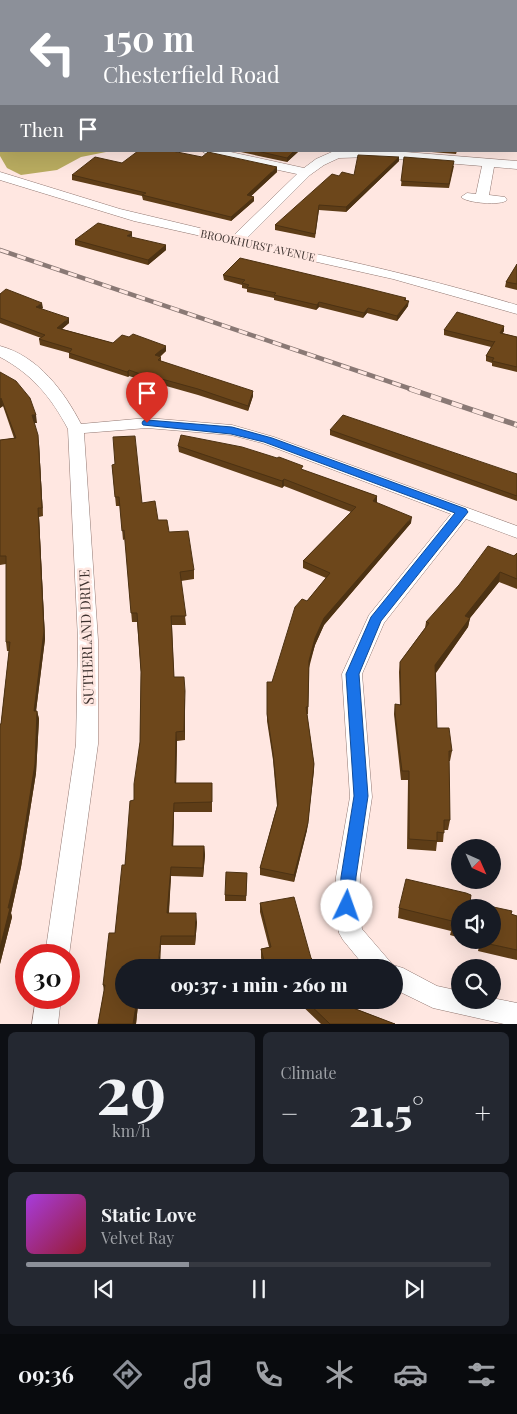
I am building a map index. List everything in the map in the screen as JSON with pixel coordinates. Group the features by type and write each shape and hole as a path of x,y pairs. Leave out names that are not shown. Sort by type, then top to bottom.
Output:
{"street":[{"path":"213,152 306,172"},
{"path":"238,240 306,172 337,154 354,152 517,165"},
{"path":"482,198 489,163"},
{"name":"BROOKHURST AVENUE","path":"0,176 86,204 142,219 466,293 517,310"},
{"path":"467,197 501,200"},
{"name":"SUTHERLAND DRIVE","path":"0,351 15,358 45,380 66,409 76,429 88,640 88,744 58,944"},
{"path":"76,429 147,423 232,430 268,440 517,532"},
{"path":"374,959 351,933 347,906 348,877 361,796 352,674 376,620 462,512"},
{"path":"403,983 433,997 517,1015"},
{"path":"45,1024 47,1009"}],"shaded area":[{"path":"0,152 106,152 81,157 57,170 21,175 7,168 0,156"}],"building":[{"path":"137,152 177,152 202,157 208,152 277,167 247,195 254,197 231,217 72,175 95,157 122,163"},
{"path":"261,152 293,152 287,158"},
{"path":"358,155 399,157 346,207 319,205 315,234 275,225 332,174 339,176 342,172 354,175"},
{"path":"404,157 454,161 449,184 401,181"},
{"path":"98,223 132,232 127,236 166,245 148,260 75,240"},
{"path":"240,258 406,298 404,300 409,301 397,316 368,308 364,313 319,302 317,305 274,295 276,293 247,287 249,285 242,283 245,280 223,275"},
{"path":"517,264 517,284 506,282"},
{"path":"6,289 42,303 36,307 69,318 57,328 113,343 122,335 129,337 133,334 166,346 155,355 161,357 158,360 253,391 248,406 198,389 158,378 157,380 129,370 127,372 69,353 72,349 39,339 45,335 0,318 0,294"},
{"path":"457,312 504,326 500,333 517,337 517,367 492,361 494,358 486,356 495,341 444,330"},
{"path":"0,372 16,381 30,398 36,415 32,415 38,435 42,508 38,508 44,631 34,711 37,711 35,764 20,858 0,948 0,724 10,642 6,642 6,556 0,556 0,440 16,438 0,399"},
{"path":"343,415 517,474 517,496 330,430"},
{"path":"181,435 242,447 279,457 303,466 301,469 377,496 373,501 412,517 324,618 315,638 309,661 308,707 306,707 314,764 308,823 294,875 260,868 278,804 267,714 267,682 272,682 295,607 302,599 307,601 330,573 303,561 356,507 284,479 282,481 178,446"},
{"path":"135,436 142,503 155,501 158,520 167,520 169,532 188,531 194,570 180,572 186,616 171,616 174,677 184,677 185,691 184,731 176,732 175,783 212,783 212,802 174,803 172,846 204,846 203,868 171,867 167,913 196,913 195,936 161,936 159,959 115,959 115,1009 136,1009 133,1024 98,1024 105,985 103,985 109,933 115,933 122,865 125,865 130,801 134,800 134,784 140,742 141,672 137,613 131,613 124,530 122,531 119,497 115,497 112,465 115,464 113,437"},
{"path":"488,546 514,556 517,553 517,579 500,572 465,616 470,618 435,665 437,728 449,728 452,751 449,751 450,820 444,820 444,833 437,832 437,841 409,839 409,771 402,771 395,714 395,704 401,705 400,662 429,623 426,622 459,585"},
{"path":"226,872 247,873 246,896 225,895"},
{"path":"406,879 471,895 470,899 451,899 451,921 399,908"},
{"path":"294,897 312,959 264,959 261,949 271,947 260,903"},
{"path":"501,909 512,911 511,914 517,916 517,950 501,947"},
{"path":"314,1009 356,1009 395,1024 330,1024"}],"railway":[{"path":"0,250 414,390"},
{"path":"410,389 517,425"}],"route":[{"path":"147,423 232,430 268,440 462,512 376,620 352,674 361,796 348,877 347,906"}]}
